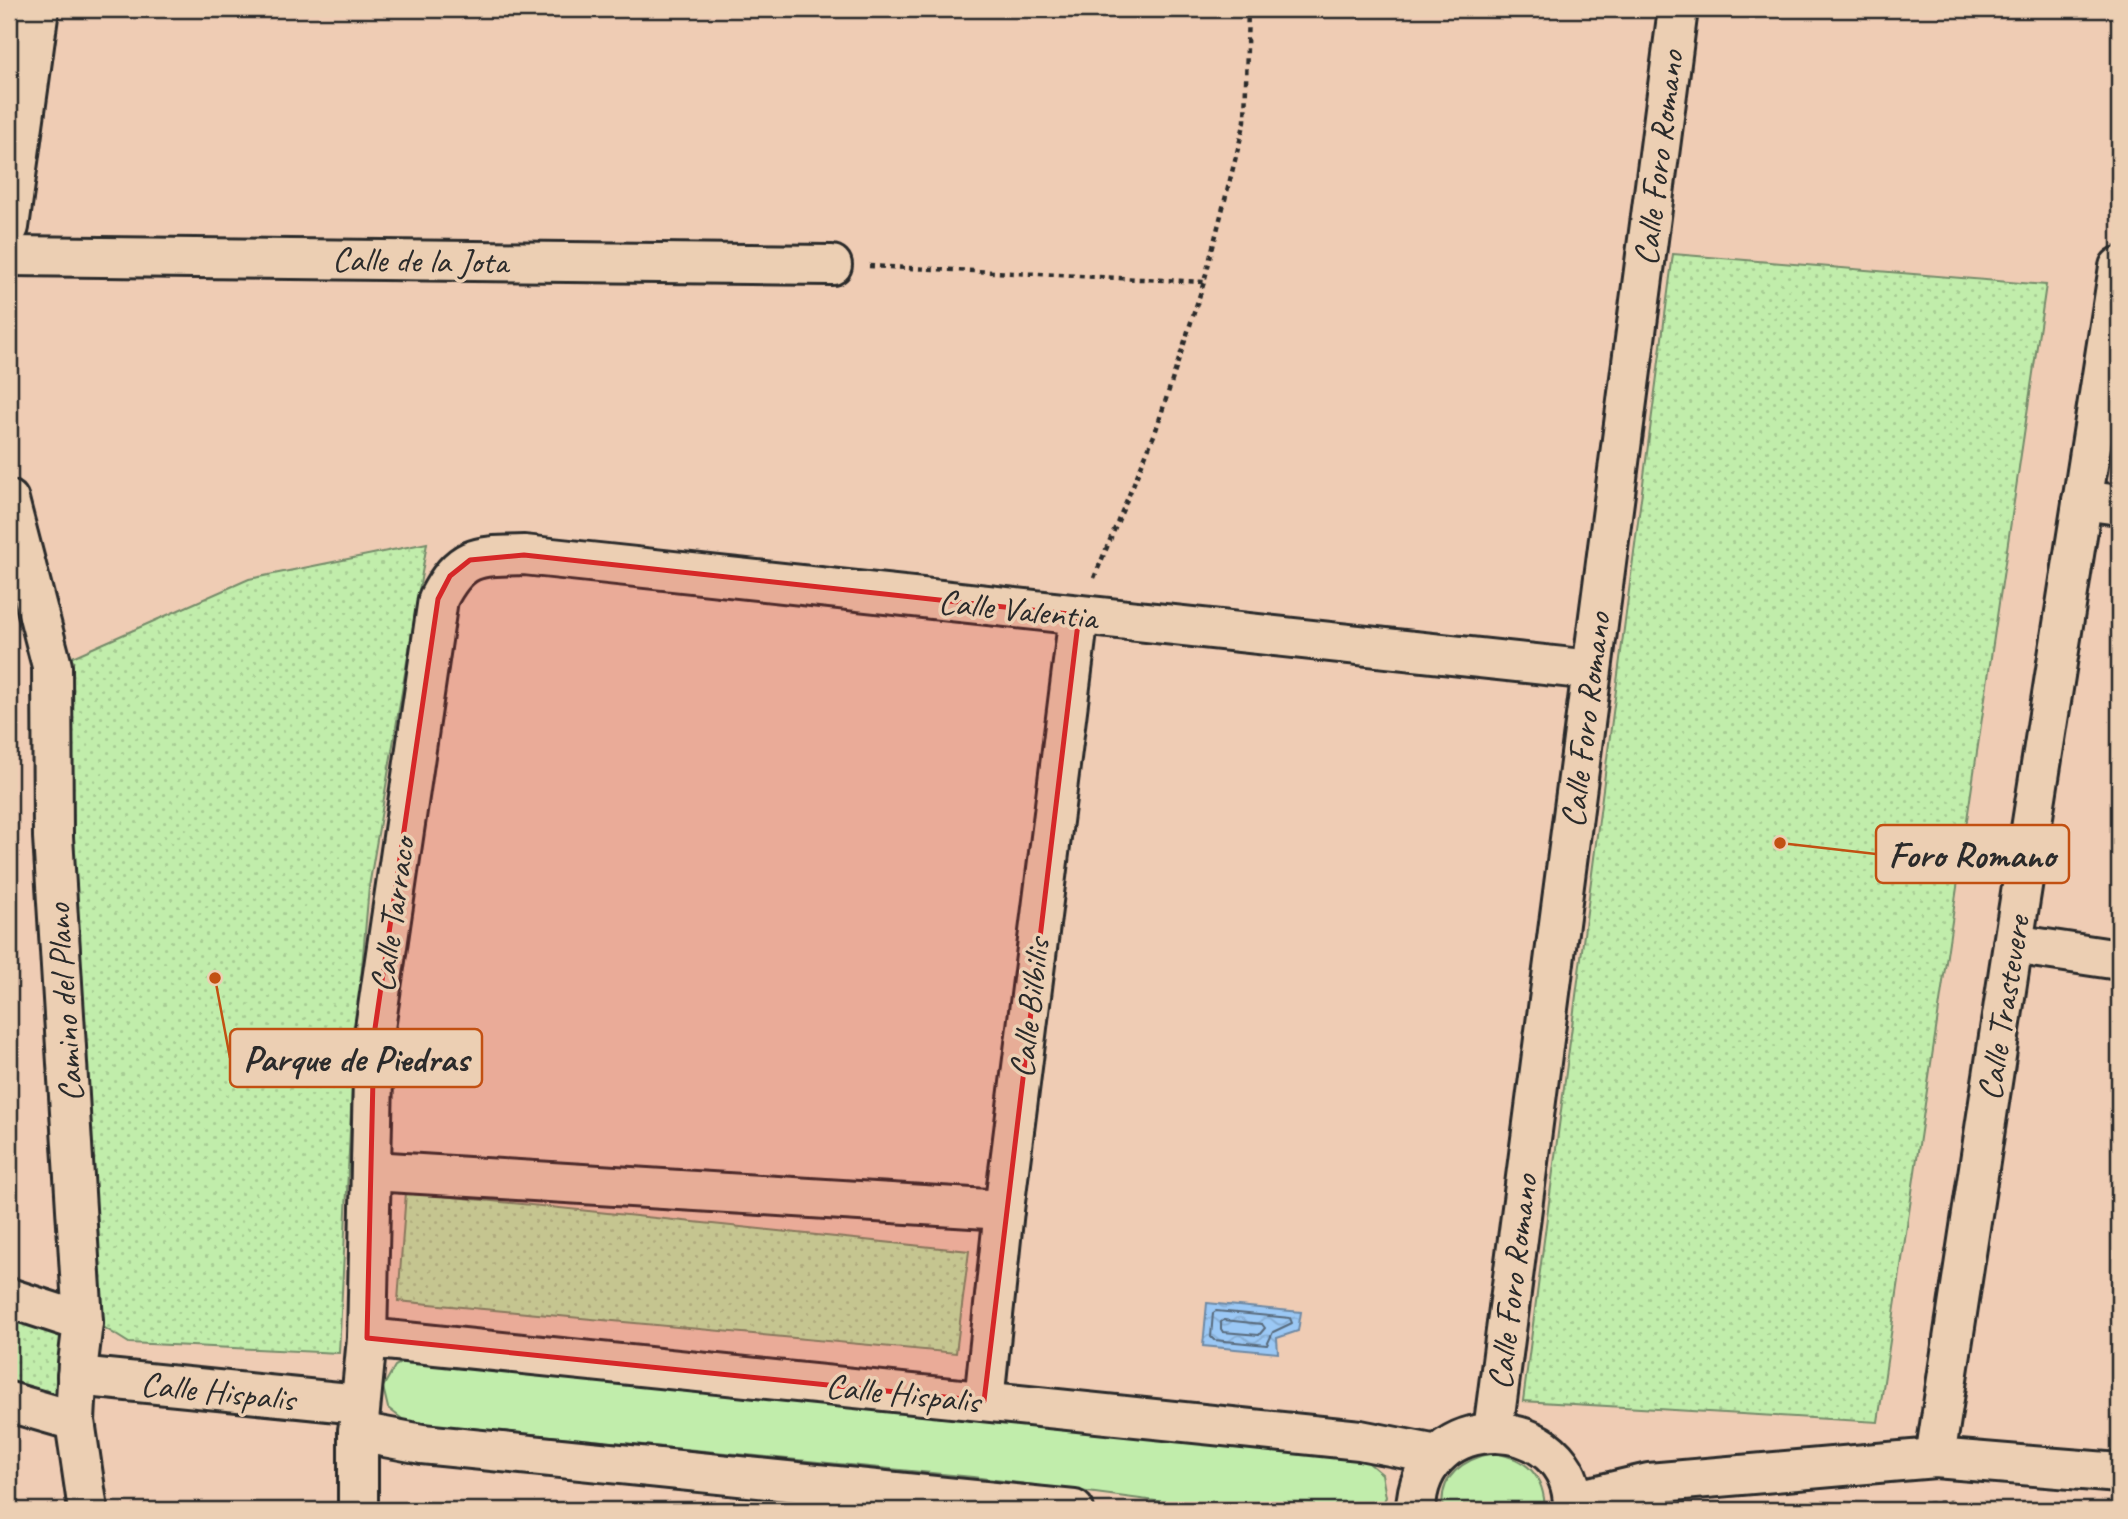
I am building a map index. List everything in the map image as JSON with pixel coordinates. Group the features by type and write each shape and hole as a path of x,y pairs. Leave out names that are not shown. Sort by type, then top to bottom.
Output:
{"street":[{"path":"9,228 39,9"},
{"name":"Calle Foro Romano","path":"1493,1432 1678,9"},
{"name":"Calle de la Jota","path":"9,256 832,265"},
{"name":"Calle Trastevere","path":"1935,1458 2012,944 2119,267"},
{"name":"Camino del Plano","path":"9,500 52,666 53,838 83,1322 75,1421 88,1510"},
{"path":"2082,500 2119,505"},
{"name":"Calle Valentia","path":"450,576 470,560 524,555 1591,670"},
{"name":"Calle Tarraco","path":"358,1510 358,1418 367,1338 374,1035 438,599 450,576"},
{"name":"Calle Bilbilis","path":"984,1401 1004,1210 1079,615"},
{"path":"2012,944 2119,960"},
{"path":"372,1171 1004,1210"},
{"path":"9,1298 83,1322"},
{"name":"Calle Hispalis","path":"367,1338 1360,1440 1437,1455"},
{"name":"Calle Hispalis","path":"78,1376 358,1418 422,1444 972,1505 1074,1510"},
{"path":"9,1402 75,1421"},
{"path":"1416,1510 1416,1497 1424,1475 1437,1455 1454,1443 1473,1435 1493,1432 1516,1435 1537,1444 1555,1460 1567,1479 1573,1505 1649,1483 1935,1458 2119,1473"}],"path":[{"path":"1079,615 1155,433 1204,282 1245,121 1248,9"},
{"path":"832,265 1204,282"}],"highlighted area":[{"path":"524,555 1079,615 984,1401 367,1338 374,1035 438,599 450,576 470,560"}],"green space":[{"path":"1673,254 2046,285 1878,1422 1523,1401"},
{"path":"427,543 369,887 353,1070 339,1353 129,1343 89,1318 52,666 249,579"},
{"path":"406,1192 969,1251 956,1353 398,1301"},
{"path":"9,1305 72,1328 64,1405 9,1395"},
{"path":"417,1354 1364,1459 1382,1474 1386,1497 1380,1510 1224,1510 973,1477 406,1422 388,1408 383,1387 395,1366"},
{"path":"1493,1453 1515,1459 1531,1470 1541,1487 1545,1510 1443,1510 1445,1488 1455,1471 1472,1460"}],"water":[{"path":"1207,1303 1301,1312 1298,1331 1277,1338 1278,1353 1203,1346"}],"place":[{"name":"Foro Romano","path":"1780,843"},
{"name":"Parque de Piedras","path":"215,978"}]}
